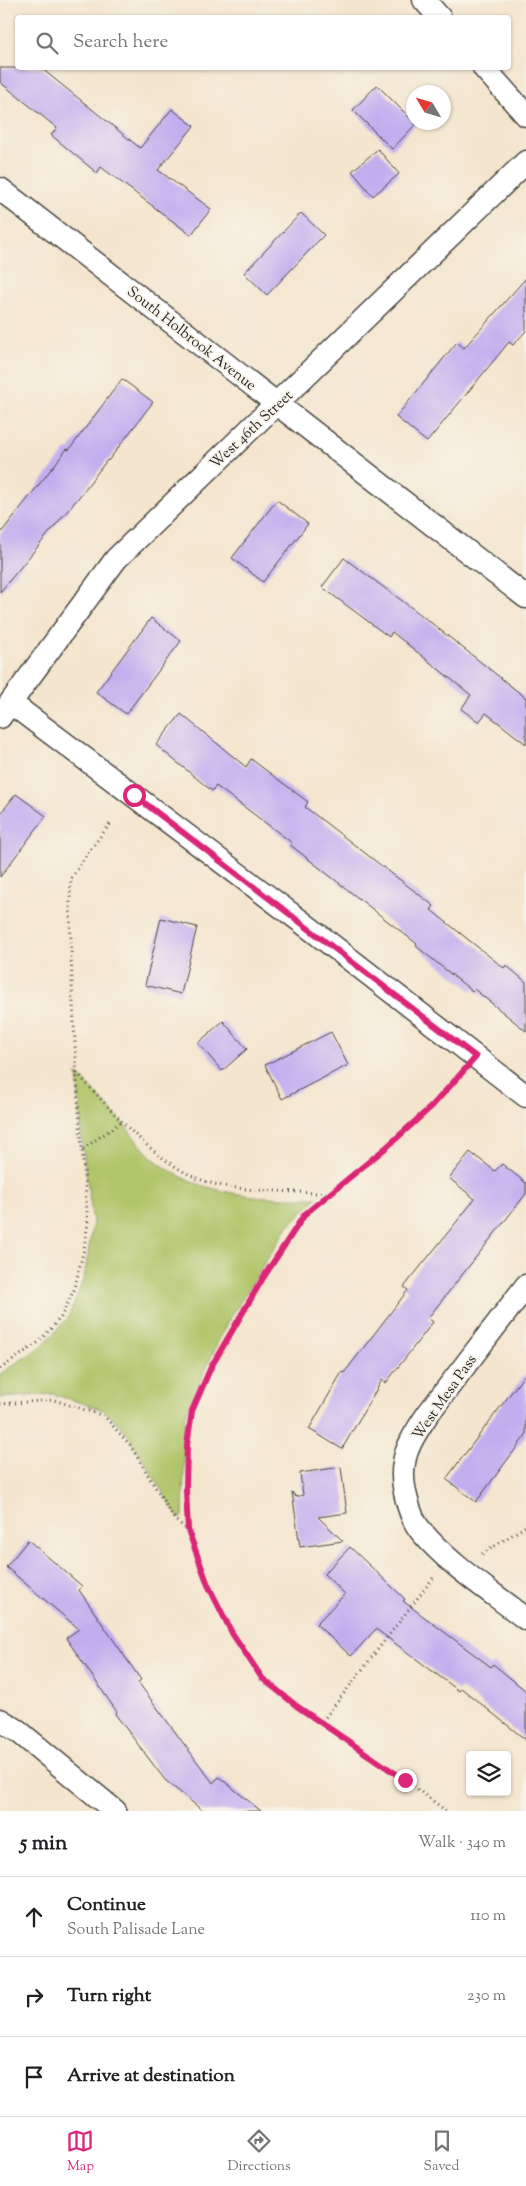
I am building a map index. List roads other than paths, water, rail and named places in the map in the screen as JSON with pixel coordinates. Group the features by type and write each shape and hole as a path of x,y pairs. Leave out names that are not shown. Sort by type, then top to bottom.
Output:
{"street":[{"path":"424,0 437,15"},
{"path":"486,70 526,115"},
{"name":"West 46th Street","path":"6,710 116,559 526,162"},
{"name":"South Holbrook Avenue","path":"0,189 526,597"},
{"path":"6,710 307,926 526,1096"},
{"name":"West Mesa Pass","path":"526,1286 427,1415 414,1437 404,1463 408,1508 420,1531 458,1566 526,1619"},
{"path":"0,1720 18,1731 115,1811"}]}
